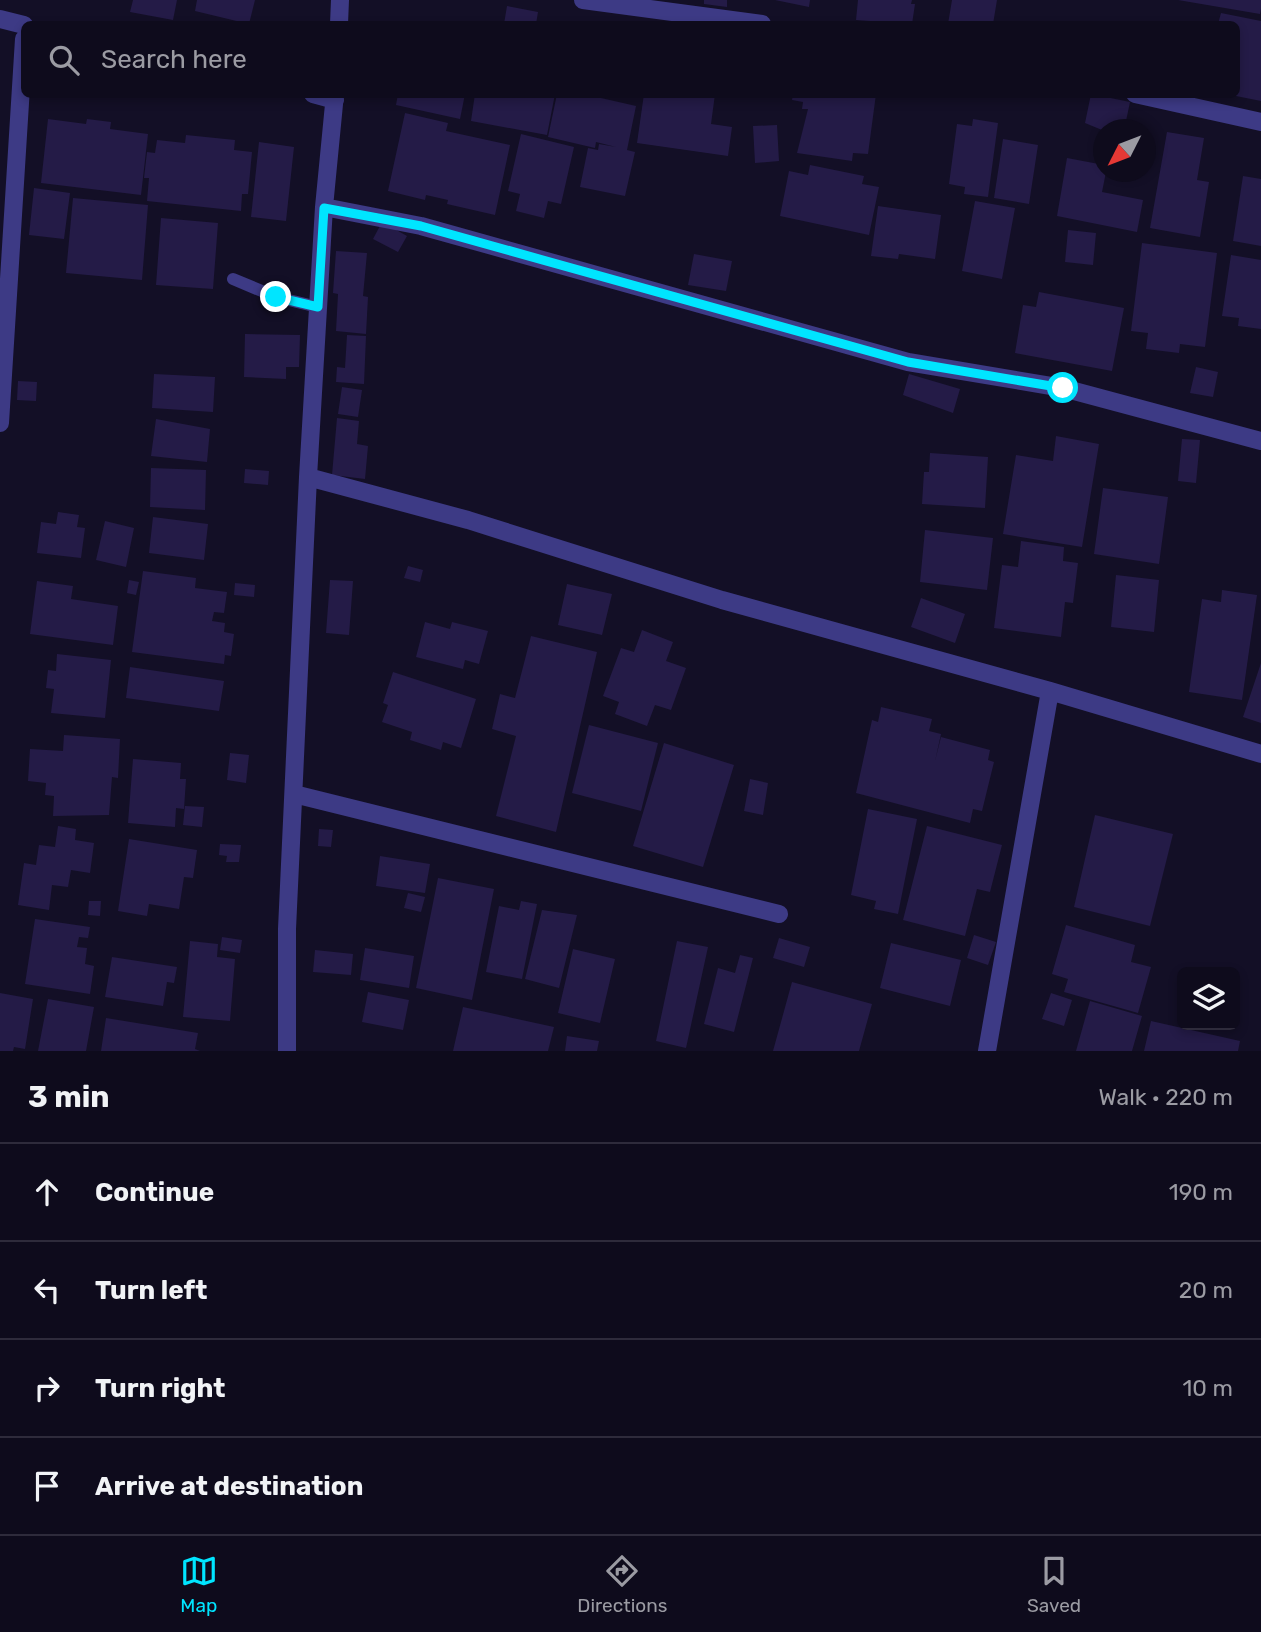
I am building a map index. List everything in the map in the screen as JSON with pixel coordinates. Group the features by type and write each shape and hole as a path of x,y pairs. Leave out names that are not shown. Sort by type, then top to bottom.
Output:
{"street":[{"path":"339,21 340,0"},
{"path":"583,0 740,21"},
{"path":"0,19 21,23"},
{"path":"0,423 21,87"},
{"path":"287,1051 287,929 308,477 324,208 335,98"},
{"path":"1154,98 1261,122"},
{"path":"324,208 421,226 908,362 1063,388 1261,441"},
{"path":"308,477 468,520 722,600 1050,691 1261,754"},
{"path":"987,1051 1050,691"},
{"path":"294,794 779,914"}],"lane":[{"path":"233,279 276,297 318,307"}],"building":[{"path":"133,0 177,0 173,20 130,12"},
{"path":"197,0 255,0 250,21 237,21 195,11"},
{"path":"704,0 727,0 727,7 704,4"},
{"path":"775,0 810,0 809,7"},
{"path":"858,0 912,0 911,4 915,4 912,21 856,20"},
{"path":"952,0 997,0 994,21 948,21"},
{"path":"1178,0 1261,0 1261,9 1260,14"},
{"path":"507,6 538,12 536,21 504,21"},
{"path":"1221,13 1261,21 1261,101 1240,97 1240,21 1219,21"},
{"path":"397,98 464,98 460,119 396,105"},
{"path":"474,98 554,98 547,135 471,121"},
{"path":"556,98 601,98 636,106 627,150 635,152 625,196 580,187 588,148 598,150 599,144 616,147 596,142 595,148 548,137"},
{"path":"643,98 714,98 711,124 732,127 728,156 637,143"},
{"path":"875,98 868,154 853,153 852,161 797,153 808,109 802,109 803,102 792,100"},
{"path":"1090,98 1130,102 1126,119 1093,119 1093,126 1085,123"},
{"path":"405,113 448,123 446,131 510,145 495,215 447,204 448,200 426,195 425,200 388,191"},
{"path":"48,119 86,124 87,119 111,122 110,129 148,134 141,195 41,183"},
{"path":"973,119 998,123 988,197 964,194 965,187 949,184 957,124 972,126"},
{"path":"777,125 779,161 755,163 753,126"},
{"path":"1167,132 1204,138 1197,180 1209,182 1200,237 1150,228"},
{"path":"521,134 574,147 561,204 548,201 544,218 516,211 520,194 508,191"},
{"path":"186,135 235,140 234,150 252,152 248,194 242,194 241,211 147,201 149,178 144,178 147,152 155,153 157,140 185,143"},
{"path":"1003,139 1038,145 1029,204 994,198"},
{"path":"259,142 294,147 286,221 251,217"},
{"path":"1067,158 1093,163 1093,182 1104,182 1102,192 1143,200 1137,232 1057,216"},
{"path":"810,165 864,176 862,184 879,187 869,235 780,216 789,171 808,175"},
{"path":"1243,176 1261,179 1261,246 1233,241"},
{"path":"34,188 70,193 64,239 29,235"},
{"path":"73,198 148,205 142,280 66,273"},
{"path":"975,201 1015,208 1002,279 962,271"},
{"path":"878,206 941,215 935,259 899,254 898,259 871,256"},
{"path":"161,218 218,223 213,289 156,285"},
{"path":"382,222 407,236 398,252 373,239"},
{"path":"1068,230 1096,233 1093,265 1065,262"},
{"path":"1142,243 1217,253 1205,347 1180,344 1179,353 1146,349 1148,333 1131,331"},
{"path":"336,251 367,253 363,296 368,297 366,334 336,331 338,294 333,293"},
{"path":"694,254 732,261 726,291 688,285"},
{"path":"1231,255 1261,260 1261,329 1238,326 1239,318 1222,316"},
{"path":"1039,292 1124,308 1112,371 1015,353 1023,305 1036,307"},
{"path":"245,334 300,335 299,367 286,367 286,379 244,377"},
{"path":"347,335 366,336 364,384 336,382 337,367 345,368"},
{"path":"1196,367 1218,372 1213,397 1190,393"},
{"path":"154,374 215,377 213,412 152,408"},
{"path":"909,374 960,389 953,413 903,395"},
{"path":"18,381 37,382 36,401 17,400"},
{"path":"342,387 362,390 358,417 338,414"},
{"path":"337,418 359,421 357,444 368,446 365,479 332,475"},
{"path":"156,419 210,429 207,462 151,456"},
{"path":"1056,436 1099,444 1082,547 1003,534 1016,455 1053,461"},
{"path":"1182,439 1200,440 1196,483 1178,481"},
{"path":"930,453 988,457 985,508 922,504 924,472 929,472"},
{"path":"151,468 206,470 205,510 150,507"},
{"path":"245,469 269,471 268,485 244,483"},
{"path":"1103,488 1168,497 1159,564 1094,554"},
{"path":"58,512 79,515 77,527 85,528 81,558 37,553 41,522 56,524"},
{"path":"153,517 208,524 204,560 149,553"},
{"path":"105,521 134,528 126,567 96,560"},
{"path":"925,530 993,538 987,590 920,582"},
{"path":"1021,541 1064,547 1063,561 1078,563 1073,603 1065,602 1061,637 994,628 1002,565 1018,567"},
{"path":"408,566 423,570 420,582 404,578"},
{"path":"143,571 196,578 195,588 227,592 224,613 214,612 212,621 225,623 224,632 234,634 231,656 225,655 224,664 132,652"},
{"path":"1116,575 1159,580 1154,632 1111,627"},
{"path":"129,580 139,582 136,595 127,593"},
{"path":"330,580 353,581 349,635 326,633"},
{"path":"37,581 73,586 71,599 118,606 113,645 30,634"},
{"path":"235,583 255,585 254,597 234,595"},
{"path":"567,584 612,594 602,635 558,625"},
{"path":"1222,590 1257,595 1242,700 1189,692 1202,599 1221,602"},
{"path":"921,598 965,614 955,643 911,627"},
{"path":"425,622 450,629 452,622 488,631 479,664 465,660 463,669 416,657"},
{"path":"642,630 673,642 666,661 686,668 671,710 655,705 647,726 615,714 619,702 603,696 621,648 634,652"},
{"path":"531,636 597,652 556,832 496,816 516,736 492,729 500,694 515,698"},
{"path":"57,654 111,660 105,718 51,713 54,689 46,688 48,670 56,671"},
{"path":"1261,663 1261,723 1243,717"},
{"path":"130,667 224,681 219,711 126,698"},
{"path":"393,672 476,699 461,748 443,742 441,750 410,740 412,732 382,722 388,705 383,703"},
{"path":"881,707 932,719 929,731 941,734 935,761 941,737 990,750 988,760 994,762 982,811 973,809 970,823 856,793 872,720 878,722"},
{"path":"589,725 658,743 641,811 572,793"},
{"path":"64,735 120,739 118,778 112,777 109,815 53,816 54,796 45,795 46,783 28,781 30,749 63,751"},
{"path":"664,743 734,765 703,867 633,846"},
{"path":"230,753 249,755 246,783 227,780"},
{"path":"133,759 181,763 180,779 186,779 184,809 176,808 175,827 128,823"},
{"path":"750,779 768,783 763,815 744,811"},
{"path":"185,806 204,807 202,827 183,825"},
{"path":"868,809 917,819 898,914 874,909 876,901 851,895"},
{"path":"1095,815 1173,834 1150,926 1074,907"},
{"path":"58,826 76,829 75,840 94,843 90,873 71,870 68,887 52,885 49,910 18,905 24,863 36,865 39,845 55,847"},
{"path":"927,826 1002,845 990,892 977,889 965,936 903,920"},
{"path":"319,829 333,830 331,847 318,846"},
{"path":"129,839 197,850 193,878 184,877 179,909 149,904 147,916 118,911"},
{"path":"220,844 241,845 239,862 226,862 227,856 219,855"},
{"path":"380,856 430,864 425,893 376,886"},
{"path":"438,878 494,889 472,1000 416,988"},
{"path":"408,893 425,897 421,912 404,908"},
{"path":"89,901 101,901 100,916 88,915"},
{"path":"521,901 537,904 522,979 486,972 499,906 519,910"},
{"path":"542,910 577,915 559,988 525,979"},
{"path":"35,919 90,927 88,938 79,937 77,947 87,948 85,964 94,966 90,994 25,984"},
{"path":"1066,925 1135,945 1131,962 1151,967 1138,1013 1064,992 1068,979 1052,974"},
{"path":"974,935 996,942 988,965 967,958"},
{"path":"222,937 242,940 240,953 220,950"},
{"path":"779,938 810,947 804,967 773,958"},
{"path":"190,941 218,944 217,957 235,959 230,1021 183,1017"},
{"path":"677,941 708,947 686,1048 656,1041"},
{"path":"891,943 961,960 950,1006 880,988"},
{"path":"365,948 414,956 409,988 360,980"},
{"path":"573,949 615,959 600,1023 558,1013"},
{"path":"315,950 353,954 351,975 313,972"},
{"path":"740,955 753,958 734,1032 704,1024 718,968 735,973"},
{"path":"112,957 177,967 174,983 167,982 163,1006 105,997"},
{"path":"792,982 872,1004 859,1051 773,1051"},
{"path":"368,992 409,1000 403,1030 362,1022"},
{"path":"0,993 33,999 25,1049 14,1047 13,1051 0,1051"},
{"path":"1051,993 1072,1000 1064,1026 1042,1019"},
{"path":"48,999 94,1007 86,1051 38,1051"},
{"path":"1090,1001 1142,1016 1132,1051 1076,1051"},
{"path":"463,1007 554,1027 548,1051 453,1051"},
{"path":"106,1018 198,1033 195,1049 200,1051 101,1051"},
{"path":"1151,1021 1177,1027 1177,1030 1191,1030 1240,1041 1238,1051 1144,1051"},
{"path":"567,1036 599,1041 597,1051 565,1051"}],"route":[{"path":"276,297 318,307 324,208 421,226 908,362 1063,388"}]}
